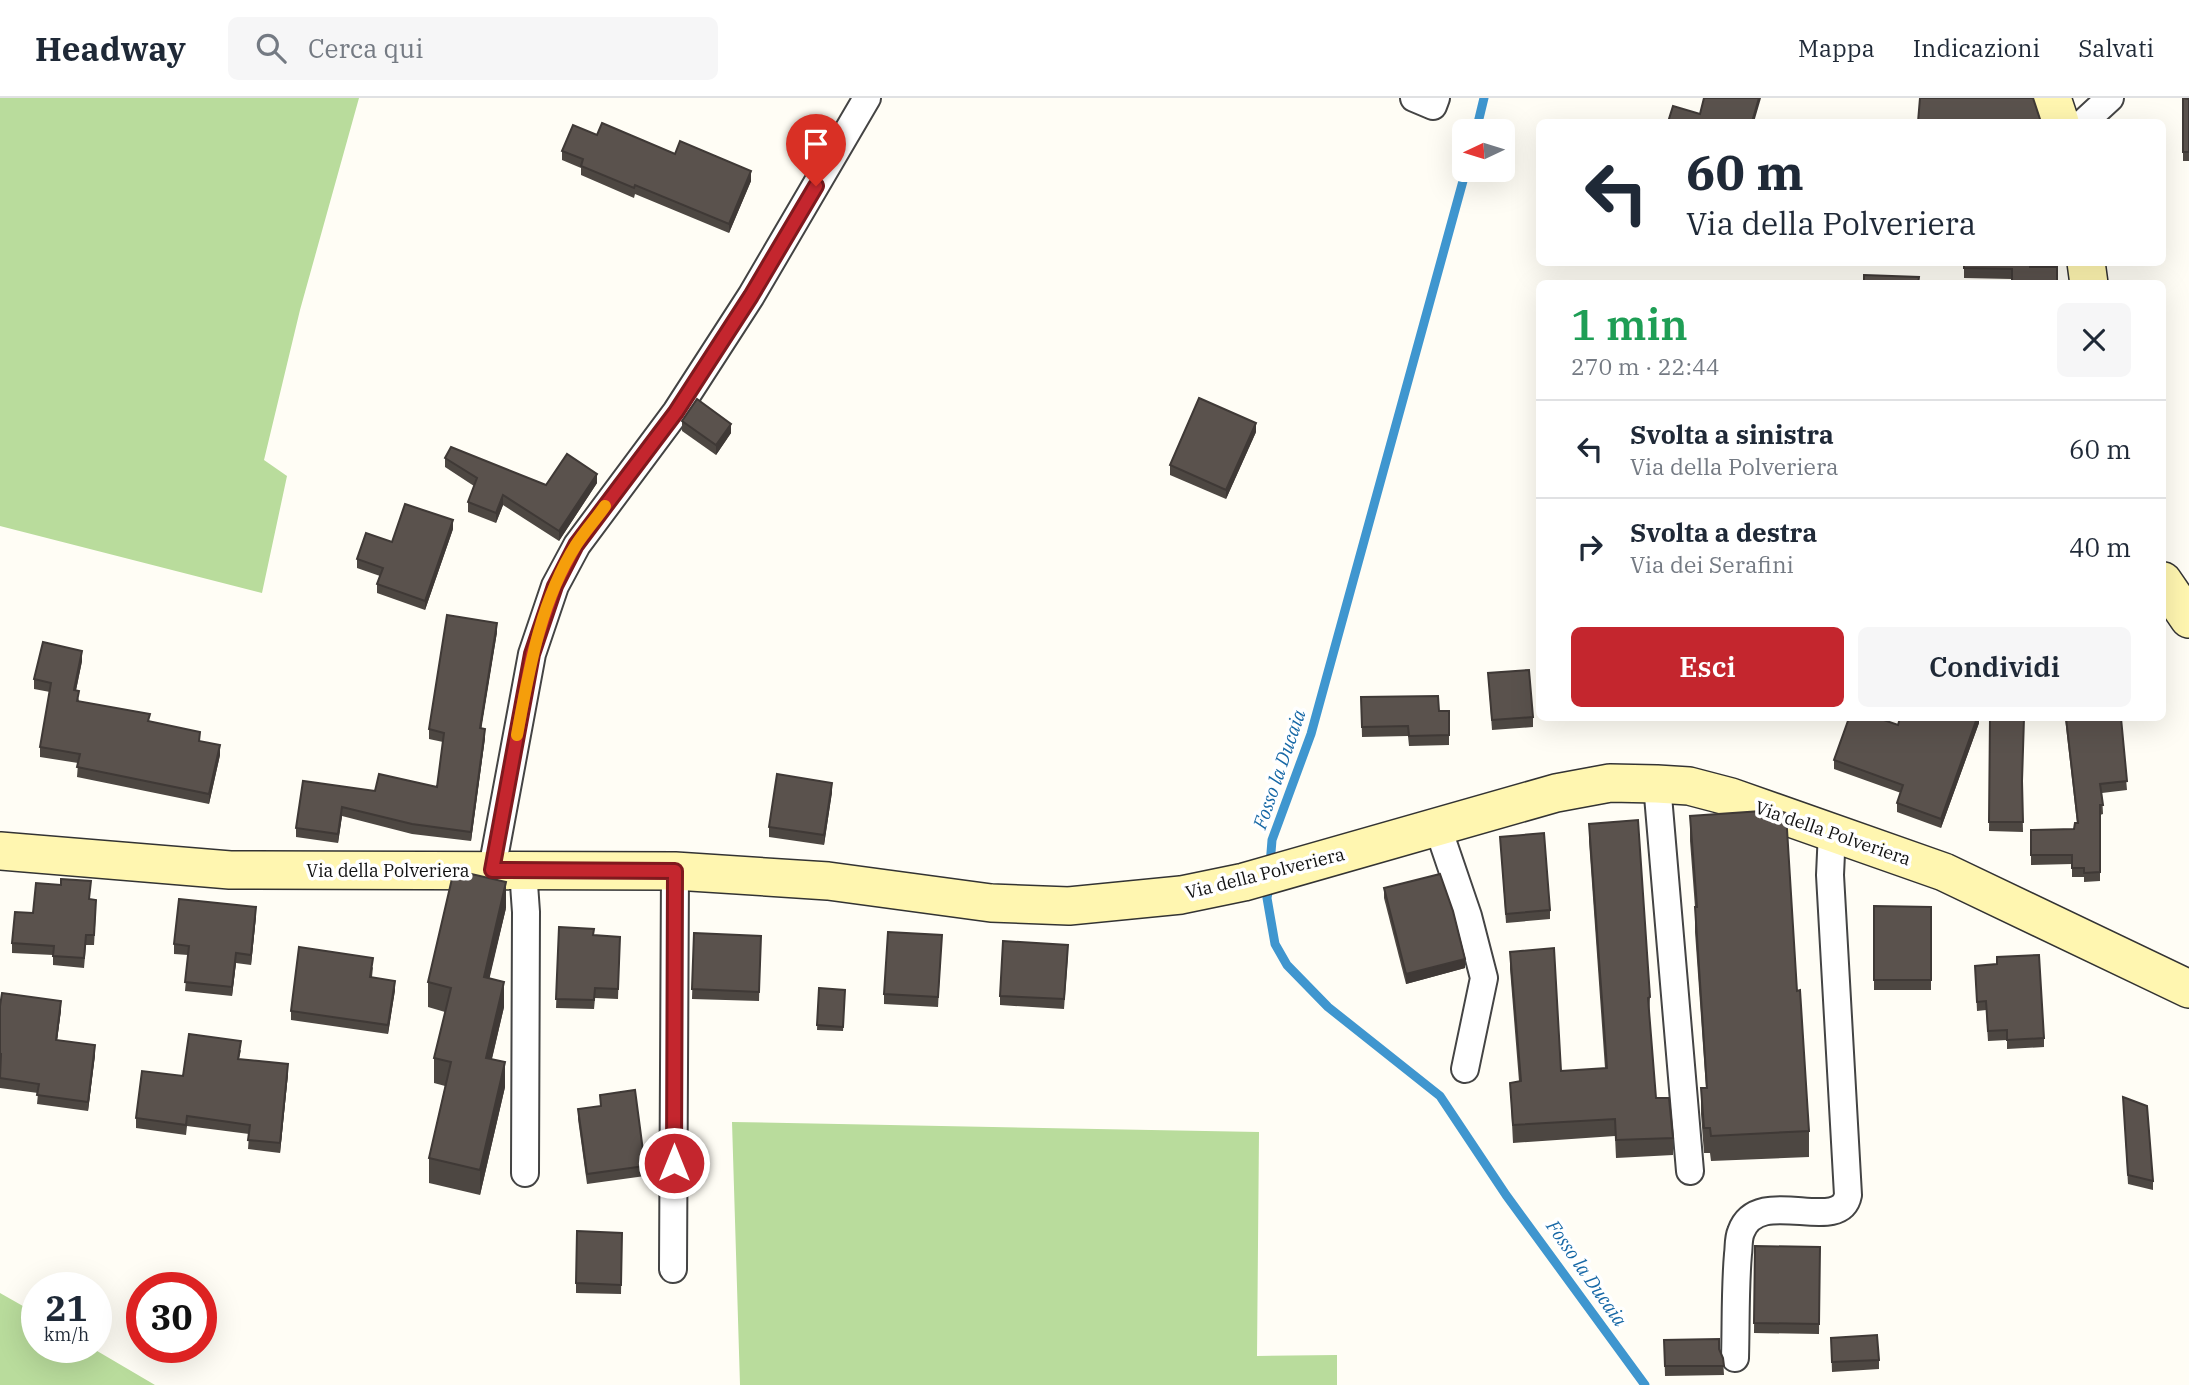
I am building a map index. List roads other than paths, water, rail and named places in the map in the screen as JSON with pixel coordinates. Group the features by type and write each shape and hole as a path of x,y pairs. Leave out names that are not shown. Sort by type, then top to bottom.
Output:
{"street":[{"path":"525,1173 526,912 507,870 532,654 555,586 576,545 676,412 751,296 867,98"},
{"path":"1414,98 1433,106 1436,98"},
{"path":"2052,98 2059,119"},
{"path":"2087,119 2110,98"},
{"path":"2166,585 2189,619"},
{"name":"Via della Polveriera","path":"0,851 230,870 675,871 828,881 991,903 1069,906 1181,895 1252,880 1556,793 1610,783 1689,786 1731,797 1832,831 1944,872 2189,989"},
{"path":"1657,784 1690,1171"},
{"path":"1437,825 1468,916 1484,978 1465,1069"},
{"path":"1735,1358 1737,1270 1741,1232 1750,1219 1768,1209 1817,1212 1839,1210 1846,1203 1848,1195 1830,875 1832,831"},
{"path":"673,1269 675,871"}],"waterway":[{"name":"Fosso la Ducaia","path":"1479,119 1484,98"},
{"name":"Fosso la Ducaia","path":"1270,865 1272,840 1311,734 1463,182"},
{"name":"Fosso la Ducaia","path":"1269,886 1267,898 1275,944 1287,965 1328,1007 1440,1096 1506,1195 1645,1385"}]}
